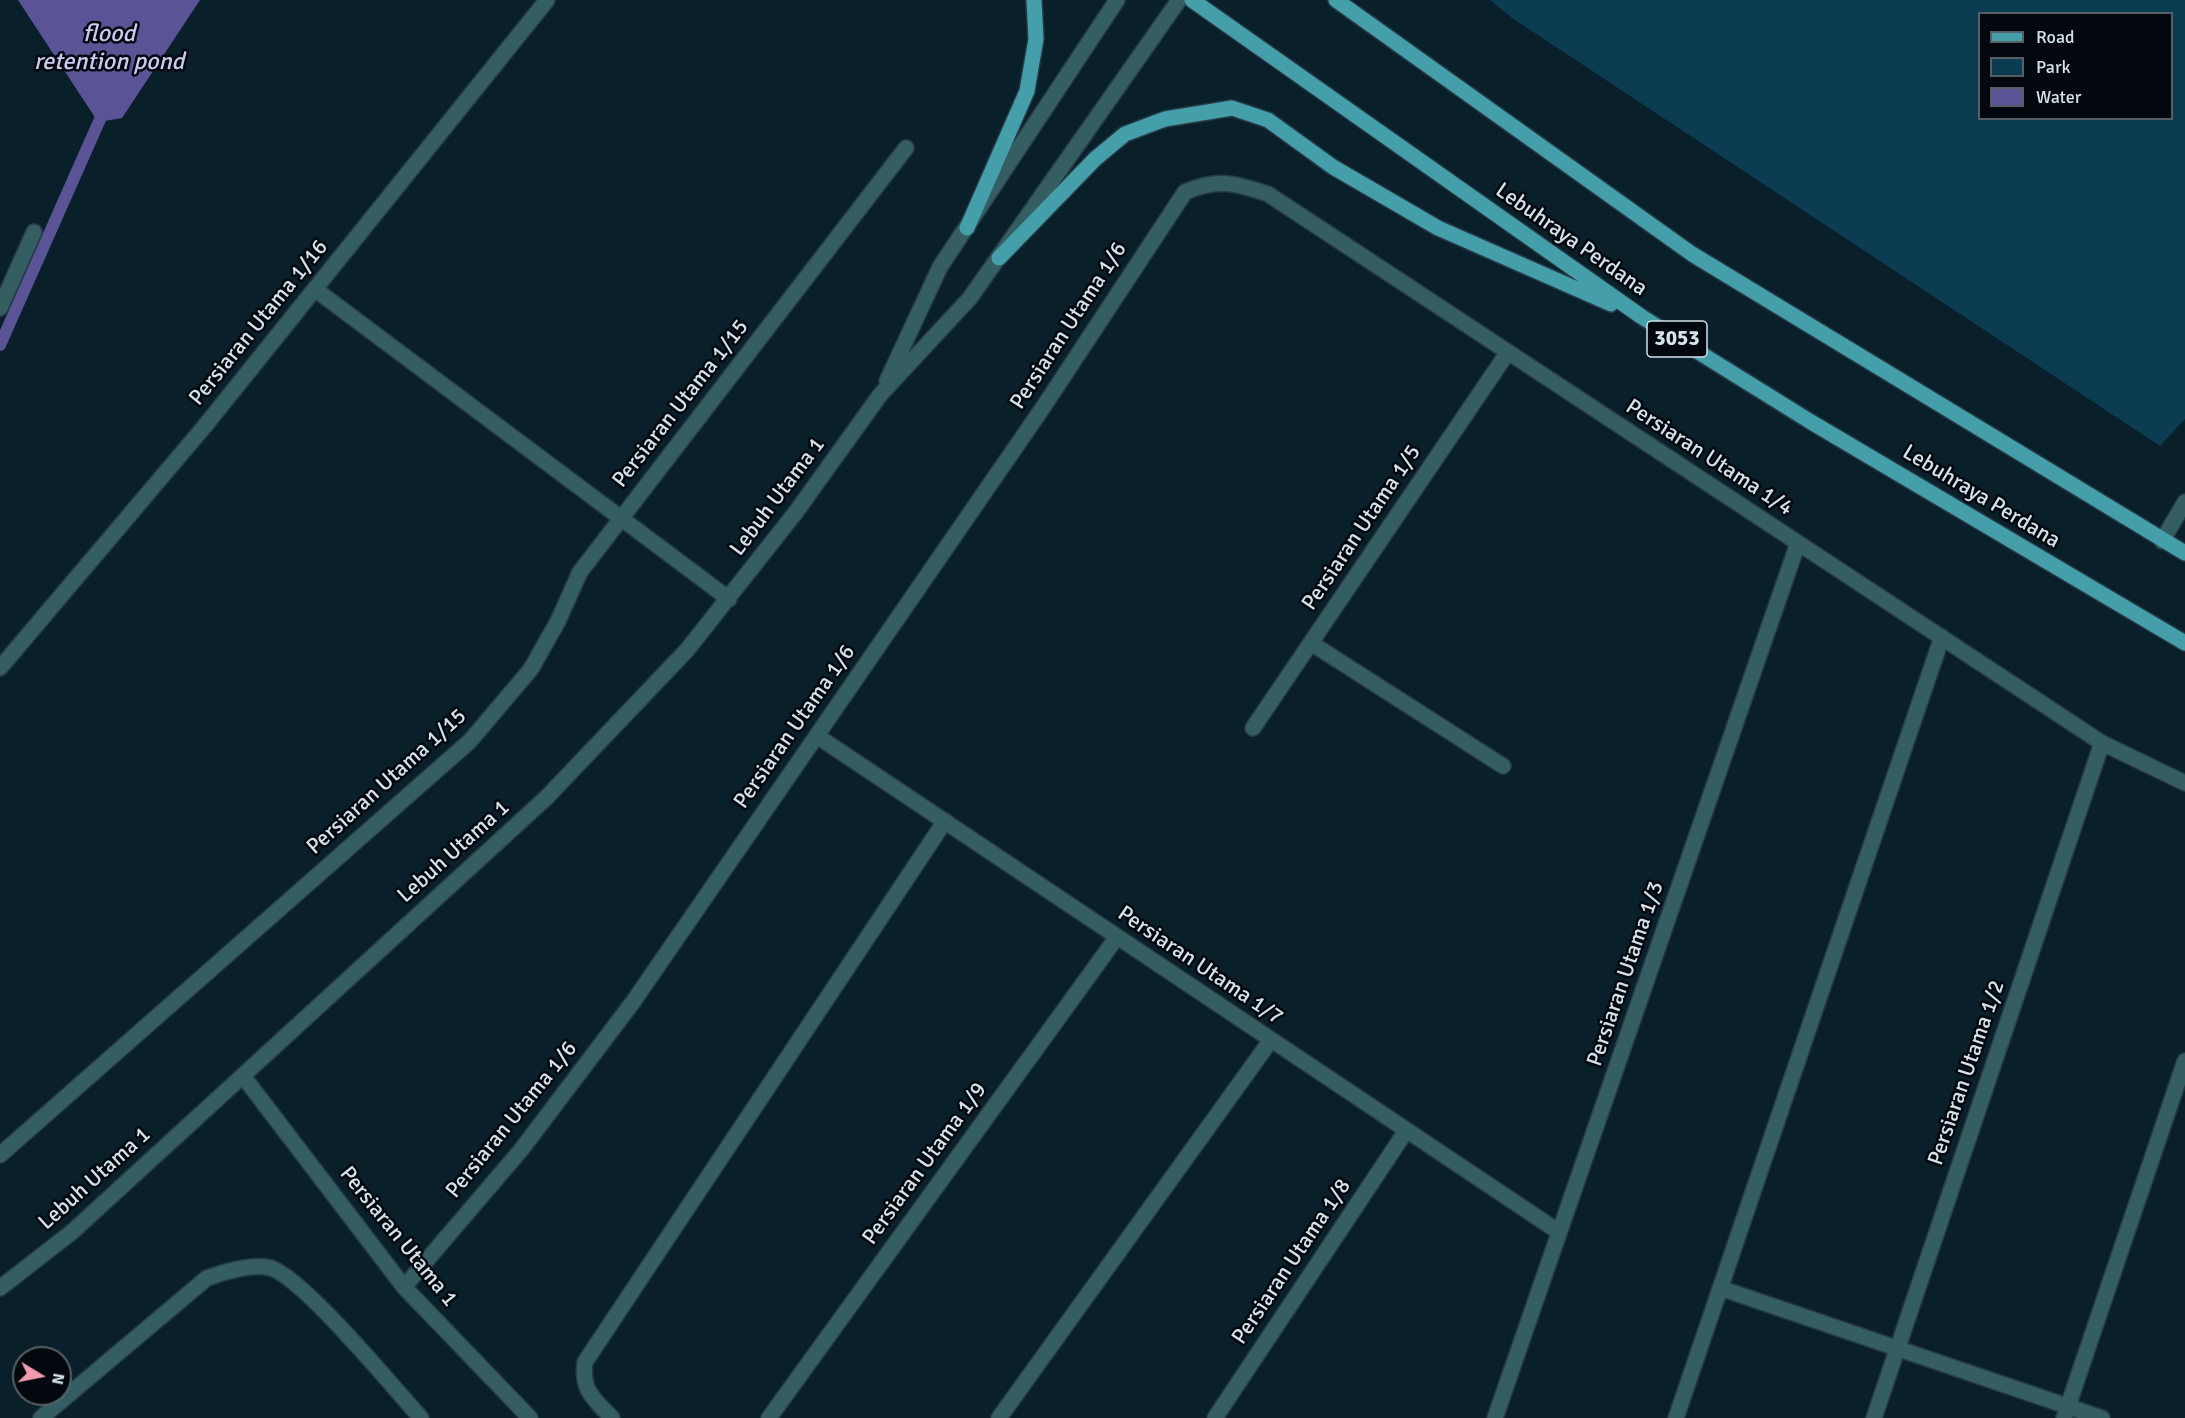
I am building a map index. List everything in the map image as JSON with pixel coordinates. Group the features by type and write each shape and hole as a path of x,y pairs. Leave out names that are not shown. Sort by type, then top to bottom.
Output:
{"main road":[{"path":"967,228 1027,91 1036,39 1034,0"},
{"name":"Lebuhraya Perdana","path":"1192,0 1642,317 1822,429 2185,643"},
{"path":"1336,0 1692,254 2185,553"},
{"path":"999,258 1095,159 1125,134 1165,119 1232,108 1268,120 1333,167 1438,228 1642,317"}],"street":[{"name":"Persiaran Utama 1/16","path":"0,668 204,428 547,0"},
{"path":"880,395 940,267 1118,0"},
{"path":"880,395 970,298 1179,0"},
{"name":"Persiaran Utama 1/15","path":"0,1155 470,741 531,669 558,621 580,572 906,148"},
{"name":"Persiaran Utama 1/4","path":"1205,183 1235,183 1268,194 2102,743 2185,783"},
{"name":"Persiaran Utama 1/6","path":"404,1287 521,1150 619,1020 1044,406 1185,192 1205,183"},
{"path":"0,308 34,232"},
{"path":"315,290 729,599"},
{"name":"Persiaran Utama 1/5","path":"1253,729 1508,352"},
{"name":"Lebuh Utama 1","path":"0,1288 72,1232 548,797 687,650 729,599 880,395"},
{"path":"2162,541 2185,502"},
{"name":"Persiaran Utama 1/3","path":"1495,1418 1798,543"},
{"path":"1676,1418 1942,637"},
{"path":"1311,643 1503,766"},
{"name":"Persiaran Utama 1/7","path":"817,736 1559,1232"},
{"name":"Persiaran Utama 1/2","path":"1874,1418 2102,743"},
{"path":"612,1418 588,1392 584,1374 585,1362 945,821"},
{"name":"Persiaran Utama 1/9","path":"769,1418 1117,937"},
{"path":"999,1418 1271,1040"},
{"path":"2066,1412 2185,1061"},
{"name":"Persiaran Utama 1","path":"243,1076 404,1287 530,1418"},
{"name":"Persiaran Utama 1/8","path":"1215,1418 1406,1131"},
{"path":"41,1418 207,1278 230,1270 270,1268 299,1286 421,1418"},
{"path":"1720,1288 1897,1348 2066,1412 2102,1418"}],"green space":[{"path":"1490,0 2185,0 2185,419 2160,446 1512,18"}],"water":[{"name":"flood retention pond","path":"18,0 200,0 122,118 98,122"}],"waterway":[{"path":"0,345 105,108"}]}
